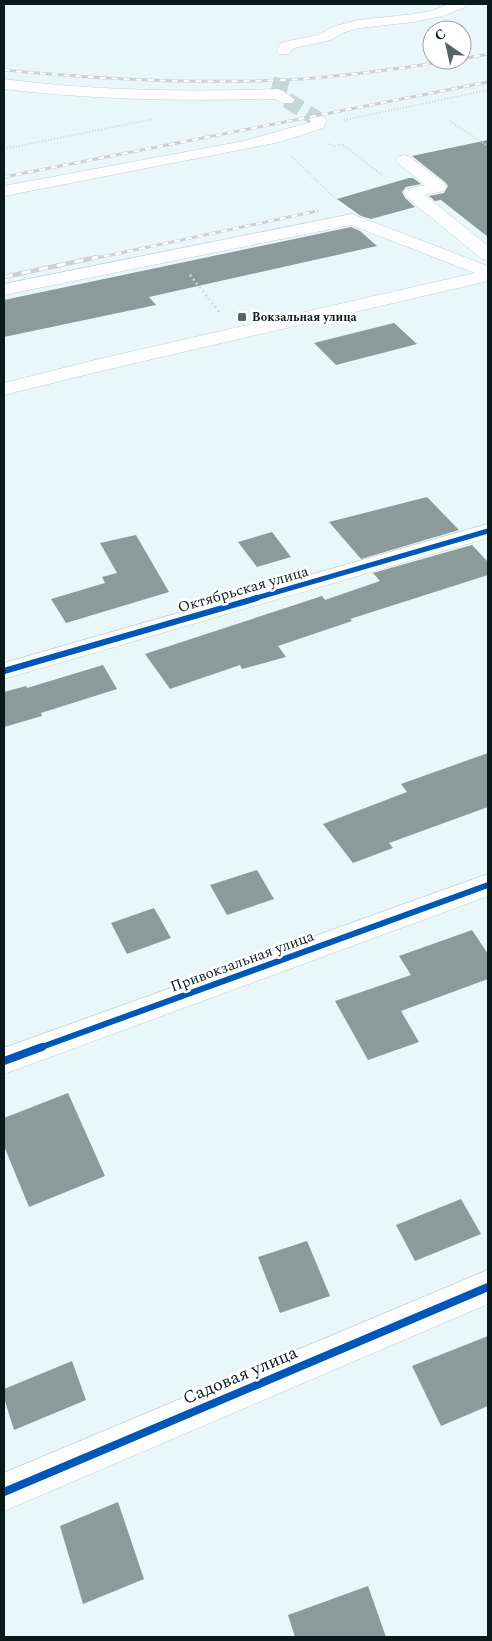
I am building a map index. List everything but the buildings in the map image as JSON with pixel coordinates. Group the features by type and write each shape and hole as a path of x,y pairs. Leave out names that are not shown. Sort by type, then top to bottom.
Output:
{"street":[{"path":"284,51 285,47 289,45 326,37 346,27 438,13 460,4"},
{"path":"4,84 45,90 146,96 183,97 278,94 288,100"},
{"path":"4,191 274,139 317,122"},
{"path":"404,160 438,187 412,193"},
{"path":"412,193 488,255"},
{"path":"4,290 352,219 488,272"},
{"path":"4,389 488,276"},
{"name":"Октябрьская улица","path":"4,671 488,531"},
{"name":"Привокзальная улица","path":"4,1061 488,885"},
{"name":"Садовая улица","path":"4,1492 488,1287"}],"path":[{"path":"317,122 381,114 488,90"},
{"path":"4,149 156,119"},
{"path":"450,121 488,146"},
{"path":"274,139 338,201 352,219"},
{"path":"335,146 342,144 403,190 412,193"},
{"path":"156,259 185,268 236,334"}],"tunnel":[{"path":"278,94 283,74"},
{"path":"287,100 317,119"}],"railway":[{"path":"472,57 488,54"},
{"path":"4,70 144,80 249,81 348,75 422,65"},
{"path":"4,177 488,82"},
{"path":"92,259 317,211"},
{"path":"4,277 98,257"}],"cycle path":[{"path":"4,671 488,531"},
{"path":"4,1061 488,885"},
{"path":"4,1492 488,1287"}],"place":[{"name":"Вокзальная улица","path":"242,317"}]}
